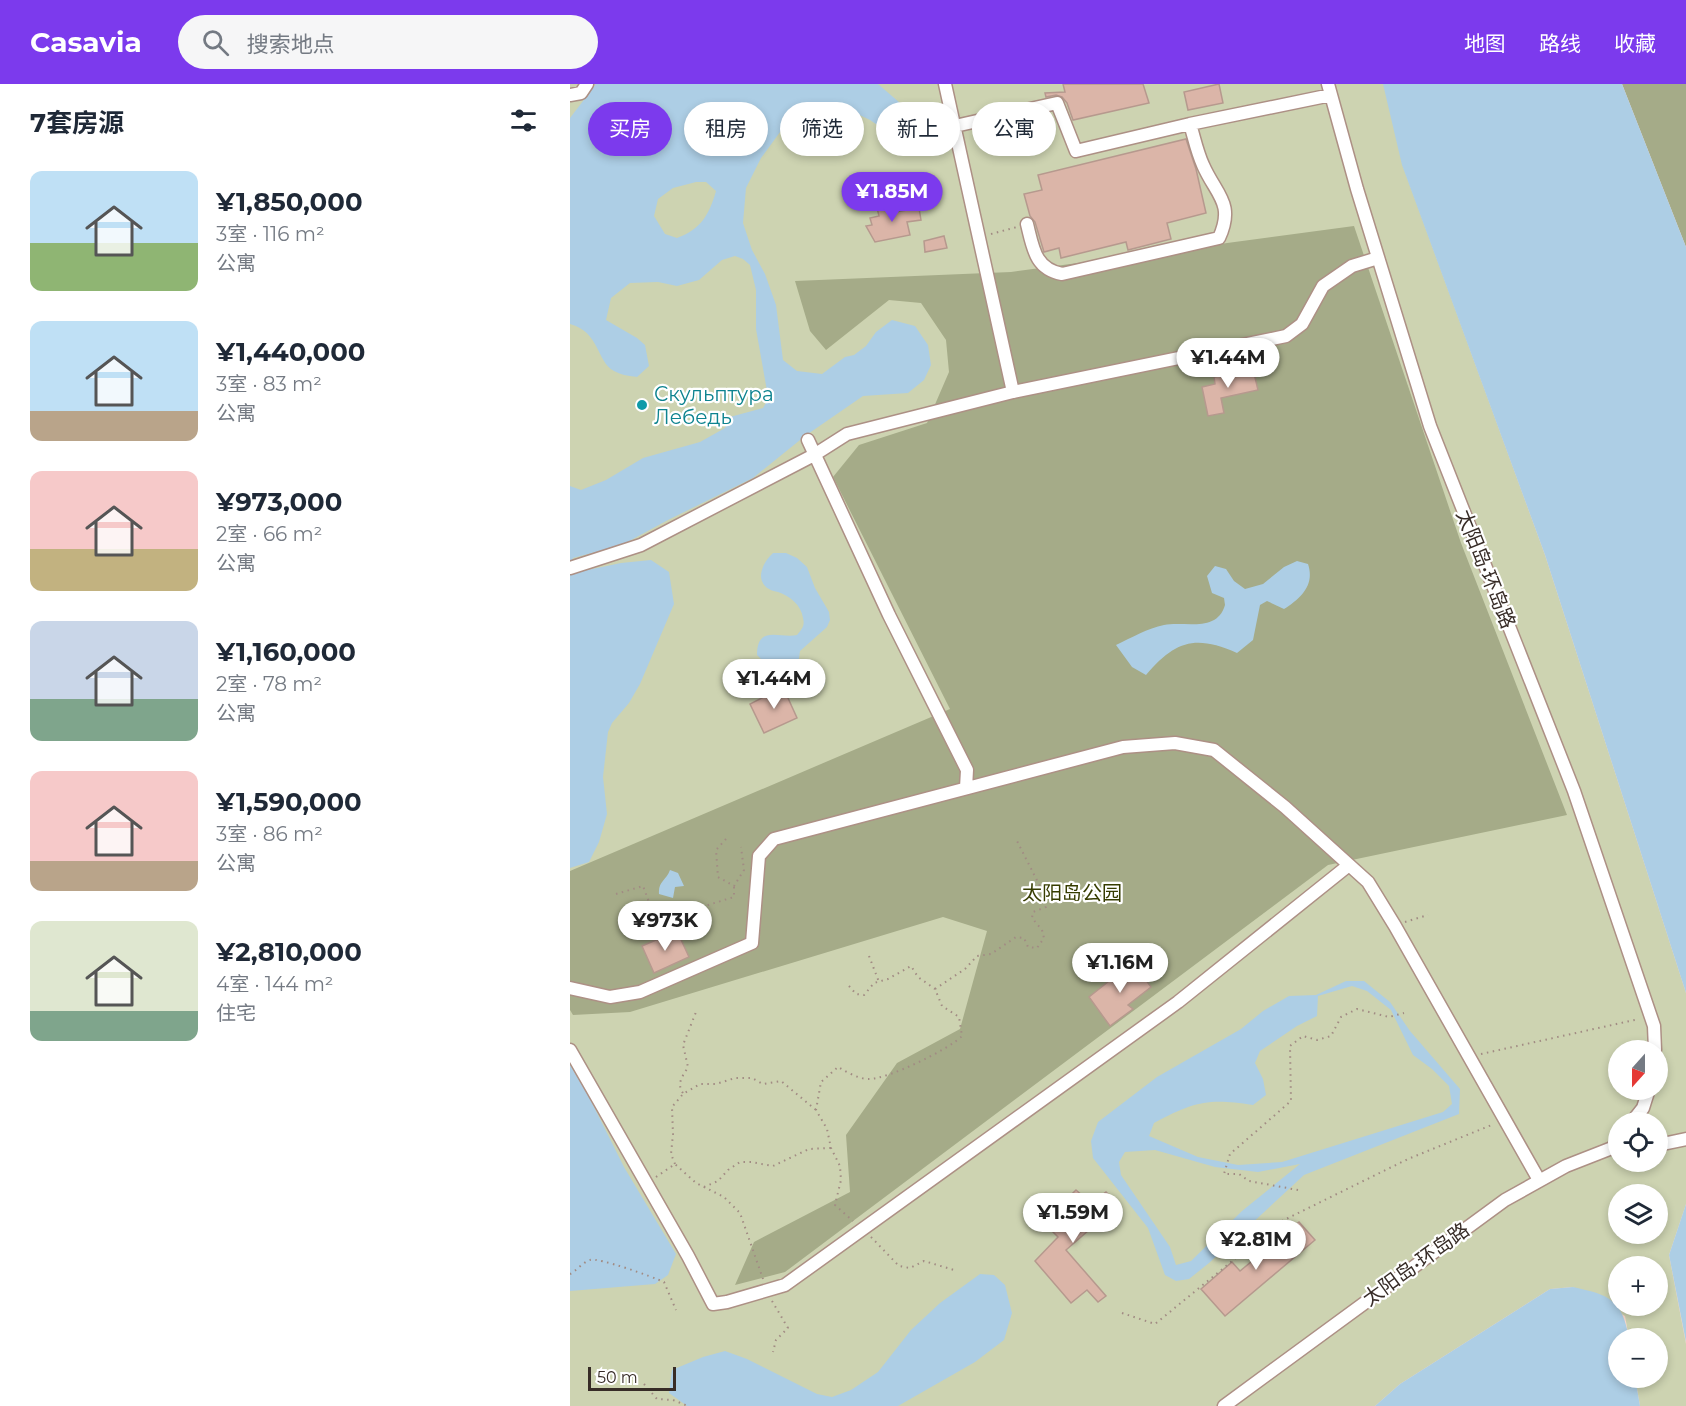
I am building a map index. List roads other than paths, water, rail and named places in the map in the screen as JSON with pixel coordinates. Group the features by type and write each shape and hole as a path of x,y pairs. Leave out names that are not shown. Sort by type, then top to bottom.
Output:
{"street":[{"path":"570,95 580,93 587,84"},
{"path":"945,84 949,102"},
{"path":"960,125 1057,103 1077,151 1329,89"},
{"name":"太阳岛•环岛路","path":"1329,89 1430,426 1574,791 1654,1026 1655,1040"},
{"path":"1027,224 1035,256 1049,272 1062,274 1219,238 1226,223 1224,203 1203,165 1190,124"},
{"path":"960,149 1013,392"},
{"path":"570,568 640,545 814,455 847,434 1013,392 1286,336 1302,324 1323,286 1352,266 1378,258"},
{"path":"808,440 890,615 968,770 966,788"},
{"path":"570,988 610,997 640,992 752,943 759,856 774,839 1123,747 1175,743 1204,748 1214,750 1270,794 1368,882 1539,1180"},
{"path":"570,1050 713,1304 727,1302 785,1285 1178,1002 1349,865"},
{"path":"1668,1143 1686,1139"},
{"name":"太阳岛•环岛路","path":"1224,1406 1504,1200 1566,1166 1608,1148"}],"water":[{"path":"596,84 878,84 899,102 876,102 876,124 864,117 864,102 780,102 780,132 768,148 768,102 684,102 684,156 762,156 746,188 743,223 776,305 783,360 797,371 822,374 845,357 854,355 866,346 876,332 892,320 915,326 928,345 931,365 924,380 908,393 863,396 805,436 753,478 622,545 573,558 570,566 570,486 581,490 606,480 643,458 700,442 725,428 730,417 763,408 767,401 767,391 756,329 756,290 750,265 735,256 722,260 699,280 677,286 658,282 630,283 611,298 606,320 645,345 649,366 637,377 614,371 604,361 587,333 570,324 570,118","holes":["706,182 716,191 703,220 698,226 677,238 665,234 654,216 658,199 673,188"]},
{"path":"1383,84 1622,84 1686,247 1686,993 1545,555 1402,165"},
{"path":"773,553 786,553 797,558 807,567 815,588 829,612 830,620 827,627 800,651 798,665 807,677 779,665 764,662 757,655 758,645 765,636 797,635 804,621 800,609 791,599 769,589 762,581 763,566"},
{"path":"651,560 669,572 674,604 640,684 608,732 603,777 607,814 599,842 589,862 570,868 570,569 578,572 621,563"},
{"path":"1297,561 1308,564 1310,578 1305,590 1284,609 1267,601 1260,605 1253,640 1237,653 1210,644 1187,644 1167,654 1146,675 1132,667 1116,645 1158,626 1208,623 1215,619 1221,614 1225,605 1224,598 1212,593 1207,576 1215,566 1226,569 1234,581 1245,589 1263,584 1284,567"},
{"path":"670,870 678,873 684,886 675,887 673,898 659,894 660,886"},
{"path":"1346,981 1364,981 1390,1002 1410,1031 1460,1089 1459,1114 1304,1175 1209,1263 1189,1279 1176,1281 1165,1275 1148,1228 1093,1158 1091,1141 1098,1122 1157,1077 1241,1029 1263,1011 1289,996 1316,995","holes":["1352,986 1367,991 1391,1010 1413,1055 1449,1086 1452,1104 1443,1112 1282,1162 1238,1165 1198,1157 1149,1136 1154,1123 1191,1106 1212,1102 1253,1105 1266,1095 1263,1079 1255,1063 1260,1051 1297,1026 1317,1016 1318,996","1155,1150 1215,1167 1258,1172 1300,1164 1242,1211 1191,1261 1176,1265 1170,1247 1121,1175 1119,1162 1125,1152"]},
{"path":"570,1065 589,1097 624,1167 676,1254 668,1275 655,1284 570,1291"},
{"path":"1686,1204 1686,1342 1669,1255"},
{"path":"980,1274 994,1275 1005,1285 1012,1313 1004,1340 975,1362 898,1406 687,1406 669,1393 672,1370 725,1351 747,1359 817,1394 832,1397 851,1390 878,1372 911,1330 940,1303"},
{"path":"1573,1287 1605,1296 1608,1298 1608,1316 1622,1316 1627,1328 1608,1328 1608,1388 1637,1388 1640,1406 1375,1406 1400,1384 1550,1289"}],"place":[{"name":"Скульптура Лебедь","path":"642,405"}],"park label":[{"name":"太阳岛公园","path":"1072,893"}]}
